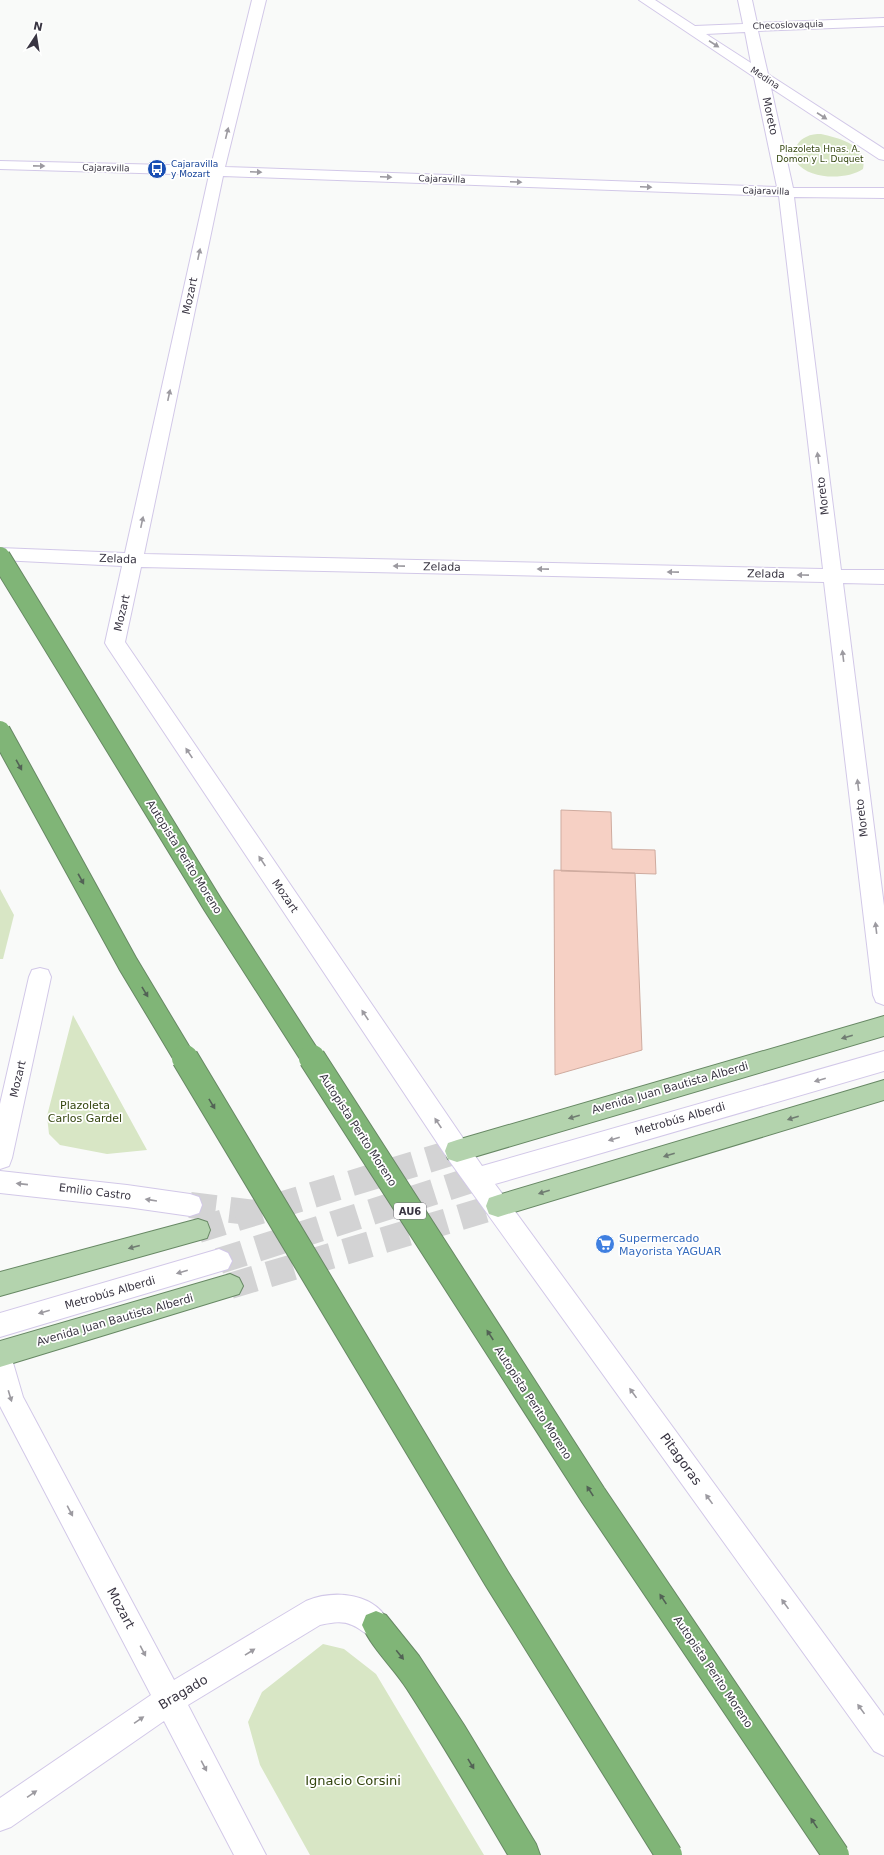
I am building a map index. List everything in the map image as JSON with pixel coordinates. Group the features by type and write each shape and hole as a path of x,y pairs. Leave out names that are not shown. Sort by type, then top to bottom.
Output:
{"highway":[{"name":"Autopista Perito Moreno","path":"0,555 213,905 593,1495 836,1855"},
{"path":"0,731 128,964 489,1566 669,1855"},
{"path":"376,1625 413,1672 454,1735 525,1855"}],"main road":[{"name":"Avenida Juan Bautista Alberdi","path":"457,1151 884,1026"},
{"path":"498,1206 884,1090"},
{"path":"0,1284 198,1230"},
{"name":"Avenida Juan Bautista Alberdi","path":"0,1354 230,1286"}],"street":[{"name":"Mozart","path":"259,0 217,171 115,643 457,1151 477,1178"},
{"name":"Medina","path":"646,0 884,156"},
{"name":"Moreto","path":"745,0 786,192 884,995"},
{"name":"Checoslovaquia","path":"692,30 884,22"},
{"name":"Cajaravilla","path":"0,165 217,171 786,192 884,193"},
{"name":"Zelada","path":"0,555 134,560 884,577"},
{"name":"Mozart","path":"0,1158 40,977"},
{"name":"Metrobús Alberdi","path":"477,1178 884,1061"},
{"name":"Pitagoras","path":"477,1178 884,1741"},
{"name":"Emilio Castro","path":"0,1182 128,1196 190,1206"},
{"name":"Metrobús Alberdi","path":"0,1325 219,1261"},
{"name":"Mozart","path":"0,1358 11,1401 251,1855"},
{"name":"Bragado","path":"0,1816 169,1700 316,1611 338,1608 353,1610 368,1617 376,1625"}],"green space":[{"name":"Plazoleta Hnas. A. Domon y L. Duquet","path":"821,134 844,141 857,148 863,161 863,169 848,175 829,176 811,173 803,169 797,163 794,155 797,144 806,137"},
{"path":"0,889 14,915 3,959 0,959"},
{"name":"Plazoleta Carlos Gardel","path":"73,1015 147,1150 107,1154 60,1145 49,1134 47,1116"},
{"name":"Ignacio Corsini","path":"323,1644 344,1649 376,1674 484,1855 310,1855 260,1765 248,1722 262,1692"}],"building":[{"path":"561,810 611,812 612,849 655,850 656,874 561,871"},
{"path":"554,870 635,873 642,1050 555,1075"}],"tunnel":[{"path":"198,1230 457,1151"},
{"path":"219,1261 477,1178"},
{"path":"190,1205 256,1213"},
{"path":"230,1286 498,1206"}],"place":[{"name":"Cajaravilla y Mozart","path":"157,169"},
{"name":"Supermercado Mayorista YAGUAR","path":"605,1244"}]}
